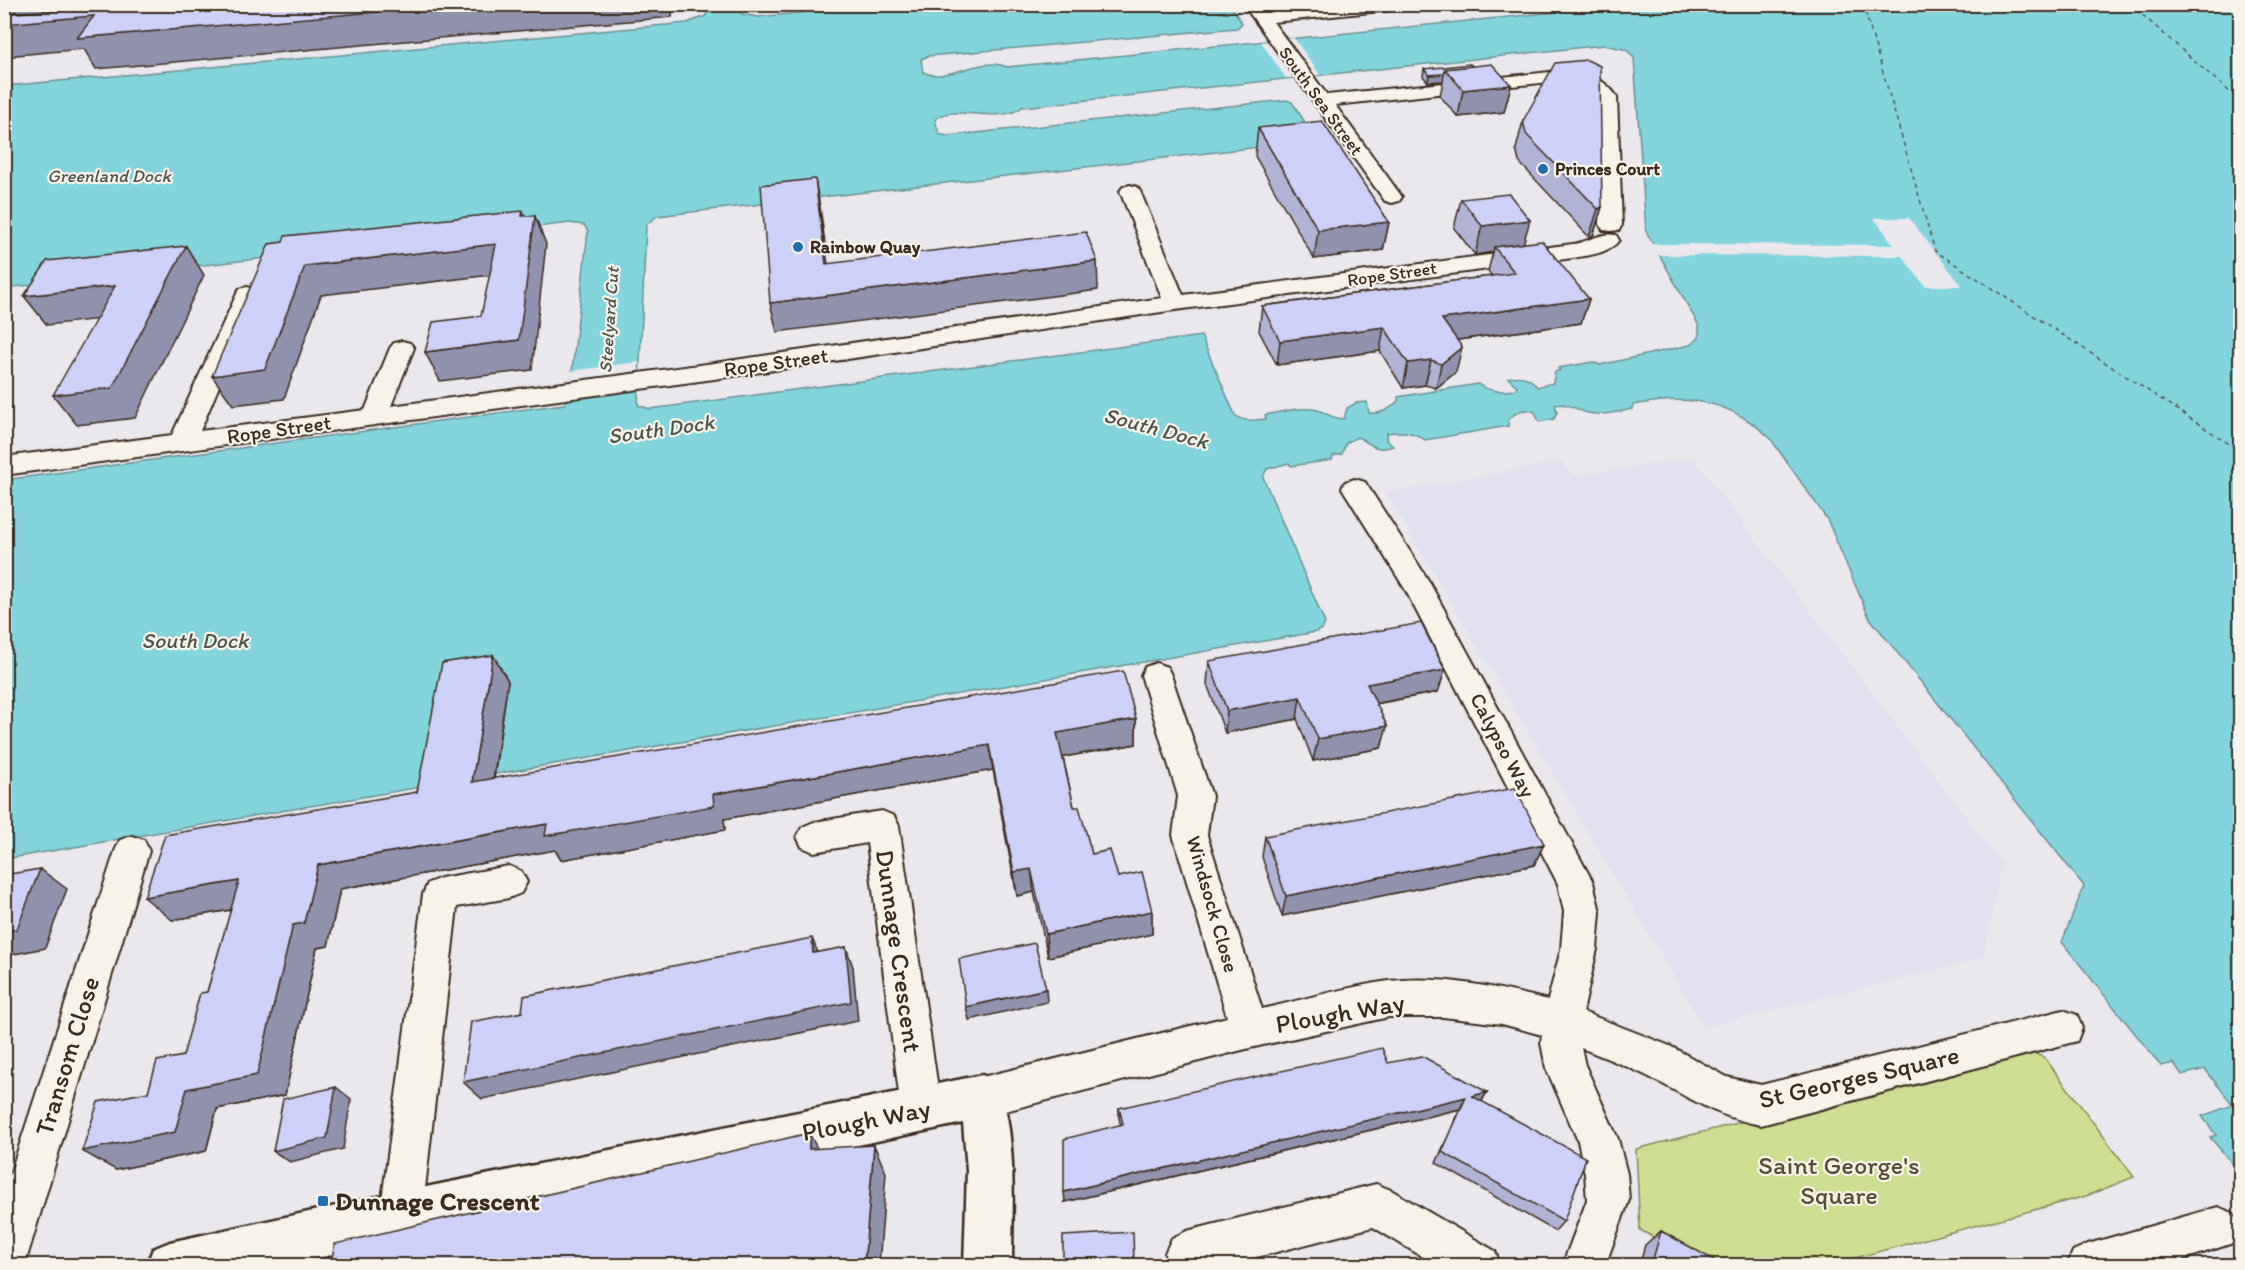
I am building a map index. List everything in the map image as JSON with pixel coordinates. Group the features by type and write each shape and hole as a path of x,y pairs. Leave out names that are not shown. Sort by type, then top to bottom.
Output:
{"main road":[{"name":"Plough Way","path":"170,1266 401,1215 982,1097"},
{"path":"982,1097 990,1170 988,1266"}],"street":[{"path":"1256,11 1401,4"},
{"name":"South Sea Street","path":"1256,11 1302,77 1323,101 1392,197"},
{"name":"Rope Street","path":"4,466 652,379 1175,303 1573,251 1592,248 1609,233 1608,98 1598,85 1575,78 1550,77 1323,101"},
{"path":"1130,191 1175,303"},
{"path":"182,442 247,294"},
{"path":"375,415 402,348"},
{"name":"Calypso Way","path":"1355,488 1417,585 1575,882 1582,912 1579,949 1562,1022 1560,1043 1566,1068 1598,1139 1606,1174 1608,1200 1583,1266"},
{"name":"Windsock Close","path":"1156,675 1195,796 1190,835 1250,1030"},
{"name":"Dunnage Crescent","path":"814,837 882,826 921,1109"},
{"name":"Transom Close","path":"4,1262 132,851"},
{"path":"401,1215 441,894 509,882"},
{"name":"Plough Way","path":"982,1097 1250,1030 1389,999 1443,999 1502,1006 1562,1022"},
{"name":"St Georges Square","path":"1562,1022 1656,1060 1714,1092 1736,1101 1761,1105 2063,1028"},
{"path":"1188,1266 1187,1253 1376,1205 1480,1266"},
{"path":"2088,1266 2218,1228"}],"shaded area":[{"path":"1694,459 2001,863 1984,958 1704,1027 1386,493 1562,462 1572,476"}],"green space":[{"name":"Saint George's Square","path":"2026,1049 2045,1058 2134,1177 2086,1196 1829,1265 1704,1265 1640,1230 1636,1149"}],"water":[{"path":"707,4 739,5 742,14 758,17 890,4 1230,4 1242,23 1237,28 928,56 921,59 923,72 942,75 985,64 1007,67 1557,12 1590,4 2240,5 2240,1173 2210,1137 2216,1135 2202,1116 2233,1105 2205,1069 2182,1075 2174,1063 2161,1066 2062,942 2084,886 1869,617 1827,519 1770,438 1754,425 1722,407 1689,400 1633,405 1632,409 1598,414 1564,405 1555,405 1557,412 1554,419 1539,422 1535,412 1524,410 1508,420 1508,426 1425,440 1407,432 1387,433 1386,440 1393,446 1387,448 1377,448 1357,437 1346,443 1342,454 1333,456 1332,460 1291,466 1289,463 1267,469 1263,477 1325,623 1323,628 1316,632 5,859 5,480 564,404 569,398 588,231 584,225 570,223 5,288 5,86 687,23 706,16","holes":["1605,45 1627,50 1634,58 1646,231 1699,326 1699,338 1690,345 1600,365 1593,362 1558,368 1560,370 1555,372 1553,383 1537,387 1524,377 1508,378 1517,386 1515,390 1496,391 1478,384 1398,397 1398,401 1392,407 1378,413 1369,413 1367,402 1356,403 1347,408 1344,419 1317,410 1305,409 1265,415 1266,419 1238,418 1201,336 650,409 638,405 646,225 657,216 1311,141 1314,136 1292,102 1287,100 947,136 939,134 935,120 942,115 952,113 1001,115 1022,107"]}],"pier":[{"path":"1294,38 1320,75 1286,78 1261,42"},
{"path":"1874,218 1909,218 1962,286 1925,286 1902,256 1656,255 1650,244 1894,245"},
{"path":"639,362 638,388 569,398 571,371"}],"building":[{"path":"73,4 466,4 77,38 94,16 4,24 4,14 53,10"},
{"path":"1587,60 1600,66 1602,207 1598,209 1526,134 1523,121 1555,63"},
{"path":"1470,64 1472,66 1445,69 1444,74 1429,75 1424,69"},
{"path":"1492,64 1511,85 1463,90 1445,69"},
{"path":"1322,121 1389,222 1318,230 1258,128"},
{"path":"815,179 826,264 1086,232 1097,261 770,303 761,185"},
{"path":"1509,194 1530,220 1482,226 1461,199"},
{"path":"523,211 522,216 535,216 519,340 425,352 433,322 481,316 496,244 305,266 265,369 212,376 269,244 283,242 285,236"},
{"path":"1542,241 1589,299 1442,319 1462,347 1441,364 1431,360 1408,363 1384,327 1280,341 1262,306 1515,273 1494,247"},
{"path":"186,246 112,388 53,395 115,286 24,296 47,261"},
{"path":"1421,623 1445,670 1367,684 1387,726 1318,739 1300,697 1227,711 1209,661"},
{"path":"493,655 472,782 1123,671 1136,719 1057,733 1074,807 1079,807 1092,854 1110,850 1118,877 1142,872 1152,911 1046,934 1031,869 1014,872 989,745 713,794 714,806 545,836 547,824 318,865 304,923 293,925 257,1075 187,1089 175,1132 82,1151 98,1102 148,1092 157,1061 183,1056 200,993 207,992 239,881 144,897 165,835 417,792 442,663"},
{"path":"1515,788 1544,844 1286,896 1265,836"},
{"path":"40,869 17,929 4,931 4,875"},
{"path":"812,938 813,953 846,947 851,1002 463,1082 471,1022 522,1012 524,996"},
{"path":"1035,943 1046,989 966,1007 959,959"},
{"path":"1382,1048 1388,1063 1422,1056 1487,1092 1472,1096 1586,1158 1564,1221 1442,1152 1466,1097 1064,1192 1064,1139 1123,1124 1119,1108"},
{"path":"336,1087 327,1138 273,1151 283,1099"},
{"path":"809,1133 809,1149 874,1145 864,1266 330,1266 335,1244"},
{"path":"1661,1231 1714,1260 1717,1266 1651,1266"},
{"path":"1133,1232 1134,1266 1063,1266 1063,1236"},
{"path":"1410,1259 1412,1266 1385,1266"}],"ferry route":[{"path":"1863,4 1935,251 2240,451"},
{"path":"2130,4 2240,101"}],"place":[{"name":"Princes Court","path":"1543,169"},
{"name":"Rainbow Quay","path":"798,247"},
{"name":"Dunnage Crescent","path":"323,1201"}],"water label":[{"name":"Greenland Dock","path":"109,176"},
{"name":"Steelyard Cut","path":"609,320"},
{"name":"South Dock","path":"1156,428"},
{"name":"South Dock","path":"661,429"},
{"name":"South Dock","path":"195,640"}]}
